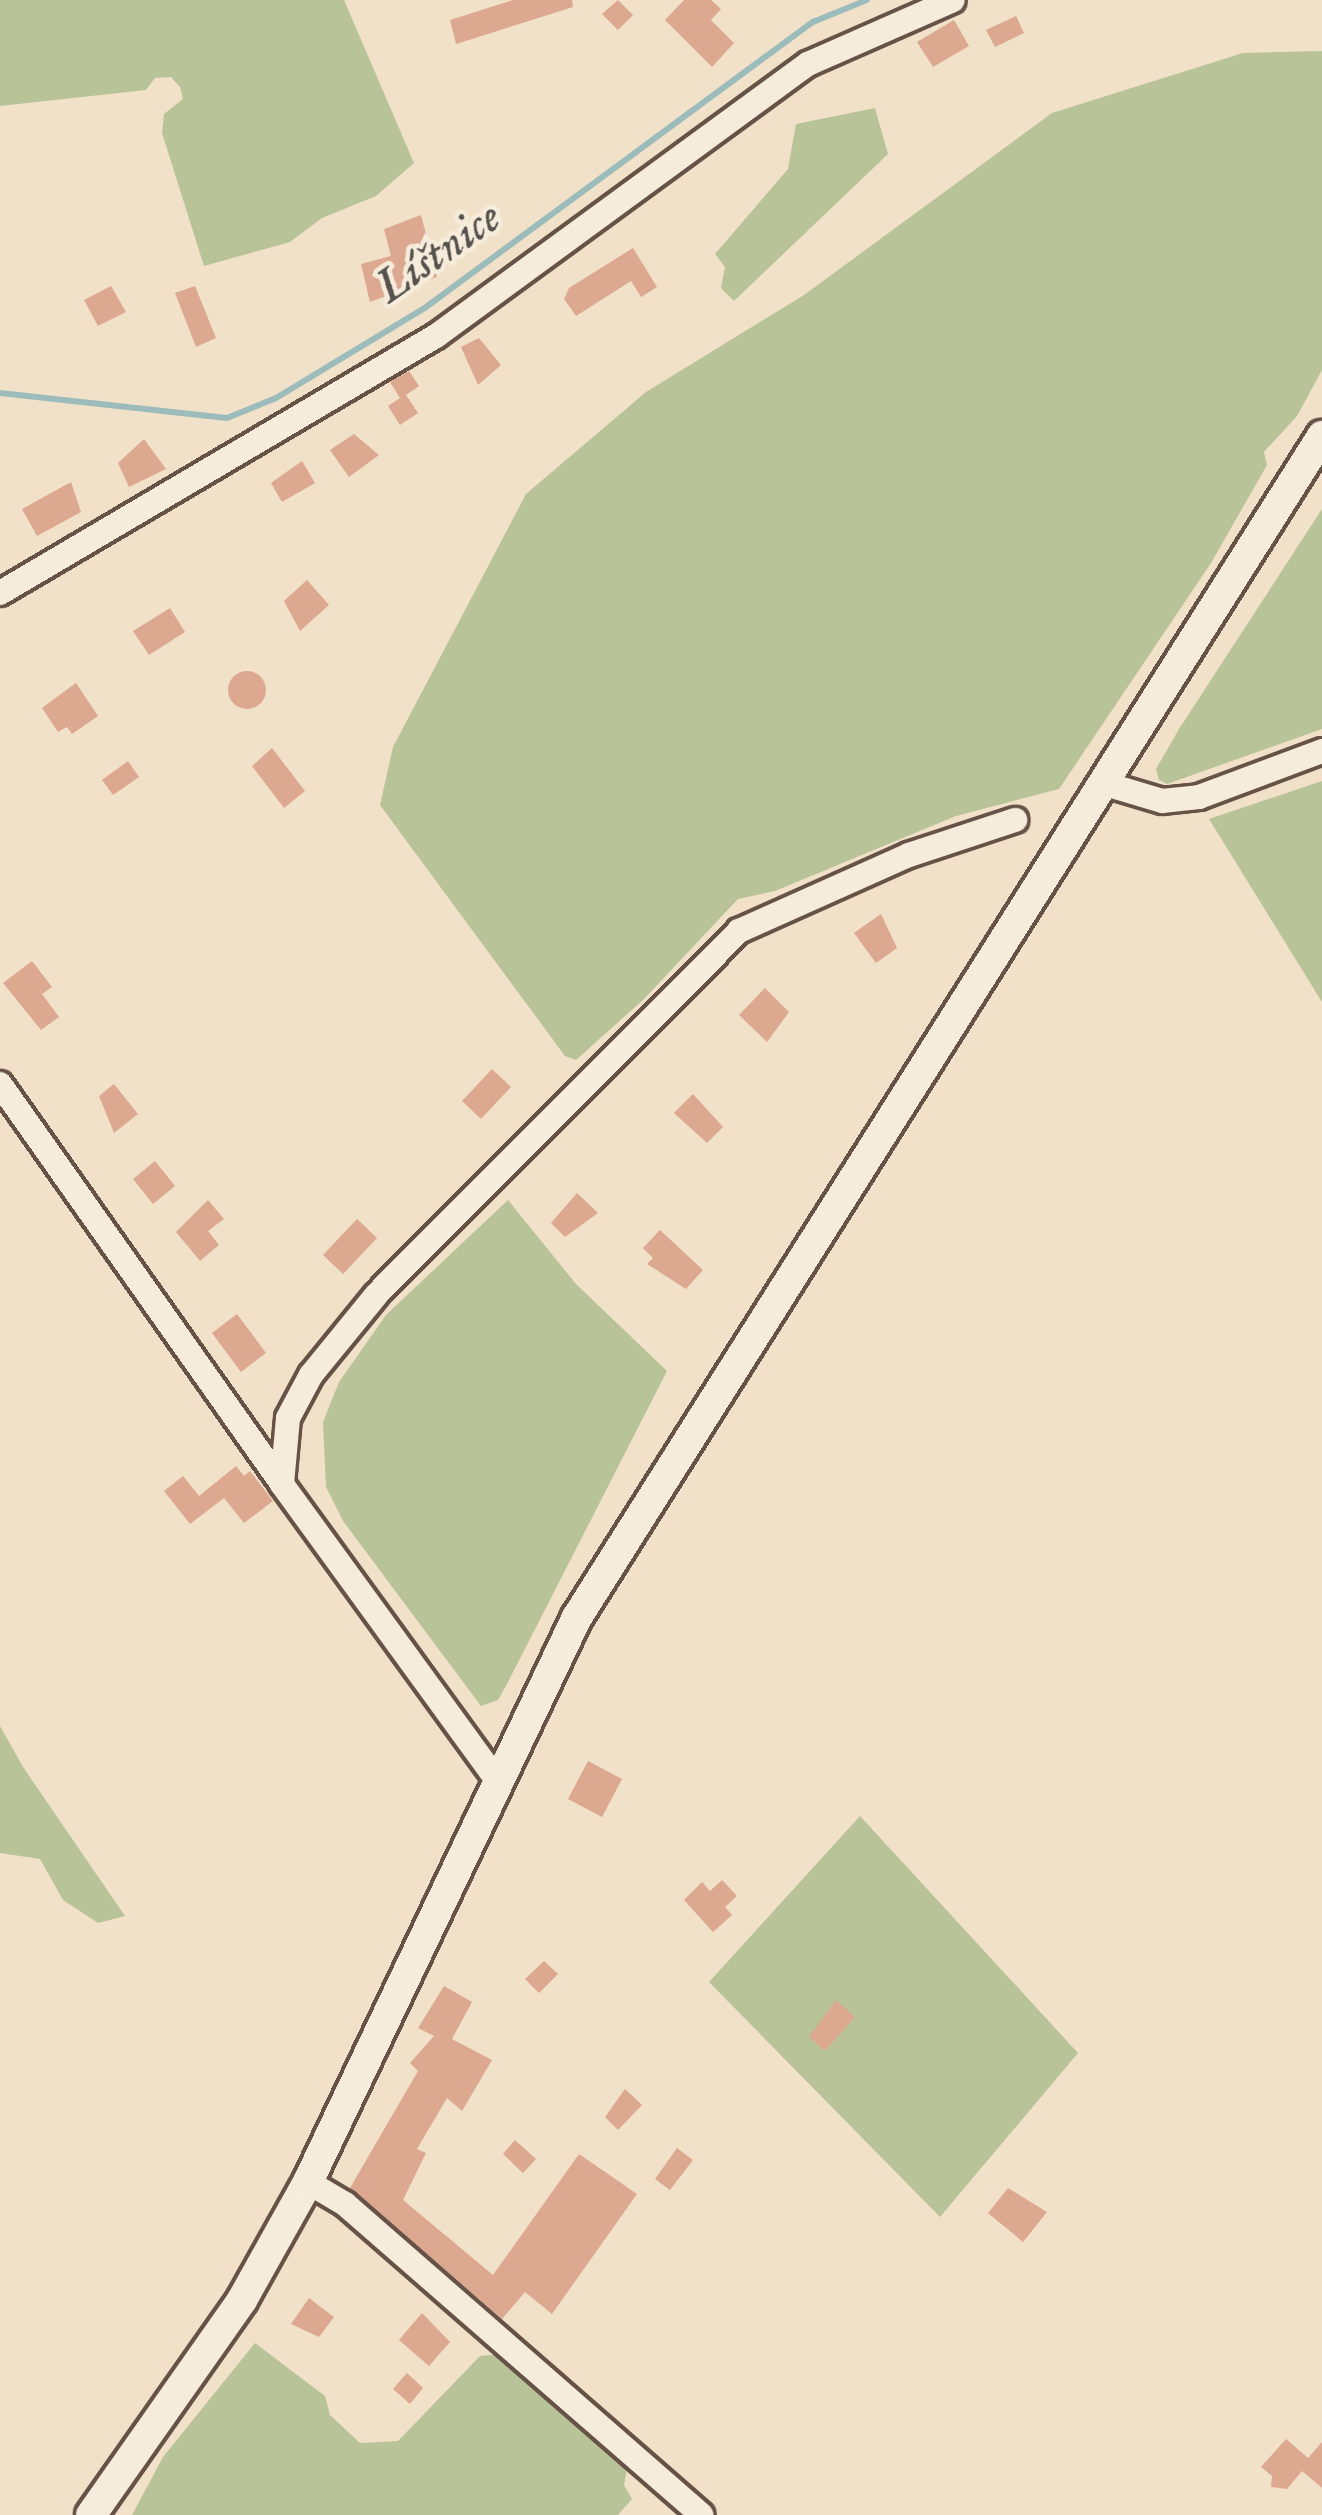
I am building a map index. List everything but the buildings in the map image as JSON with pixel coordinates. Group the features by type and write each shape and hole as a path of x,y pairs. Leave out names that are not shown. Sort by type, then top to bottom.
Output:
{"street":[{"path":"0,593 436,335 808,64 953,0"},
{"path":"91,2515 242,2300 308,2182 494,1777 576,1619 1322,436"},
{"path":"1102,783 1162,801 1199,797 1322,751"},
{"path":"282,1484 288,1418 310,1375 364,1310 739,931 909,855 1015,820"},
{"path":"0,1084 494,1777"},
{"path":"308,2182 345,2204 702,2515"}],"green space":[{"path":"0,0 344,0 414,163 376,196 322,218 290,242 204,266 162,133 164,114 183,99 180,87 171,77 155,78 146,90 0,106"},
{"path":"1322,51 1322,370 1297,416 1264,452 1267,465 1211,563 1059,789 956,816 775,891 738,899 644,999 576,1060 565,1056 380,805 393,747 526,494 646,392 804,295 1052,113 1243,53"},
{"path":"875,108 888,154 734,301 721,288 725,267 715,254 788,169 796,124"},
{"path":"1322,509 1322,729 1167,784 1159,780 1156,769 1179,729"},
{"path":"1322,781 1322,1002 1209,819"},
{"path":"508,1200 576,1284 667,1371 507,1684 498,1700 481,1706 343,1521 326,1487 323,1422 339,1382 386,1315"},
{"path":"0,1726 125,1916 98,1923 63,1900 40,1859 0,1853"},
{"path":"860,1816 1078,2053 940,2217 709,1982"},
{"path":"255,2343 325,2396 330,2415 360,2443 398,2441 480,2356 500,2354 628,2463 624,2485 632,2499 618,2515 132,2515 163,2457"}],"waterway":[{"name":"Líštnice","path":"0,393 227,418 276,398 426,307 813,22 867,0"}]}
